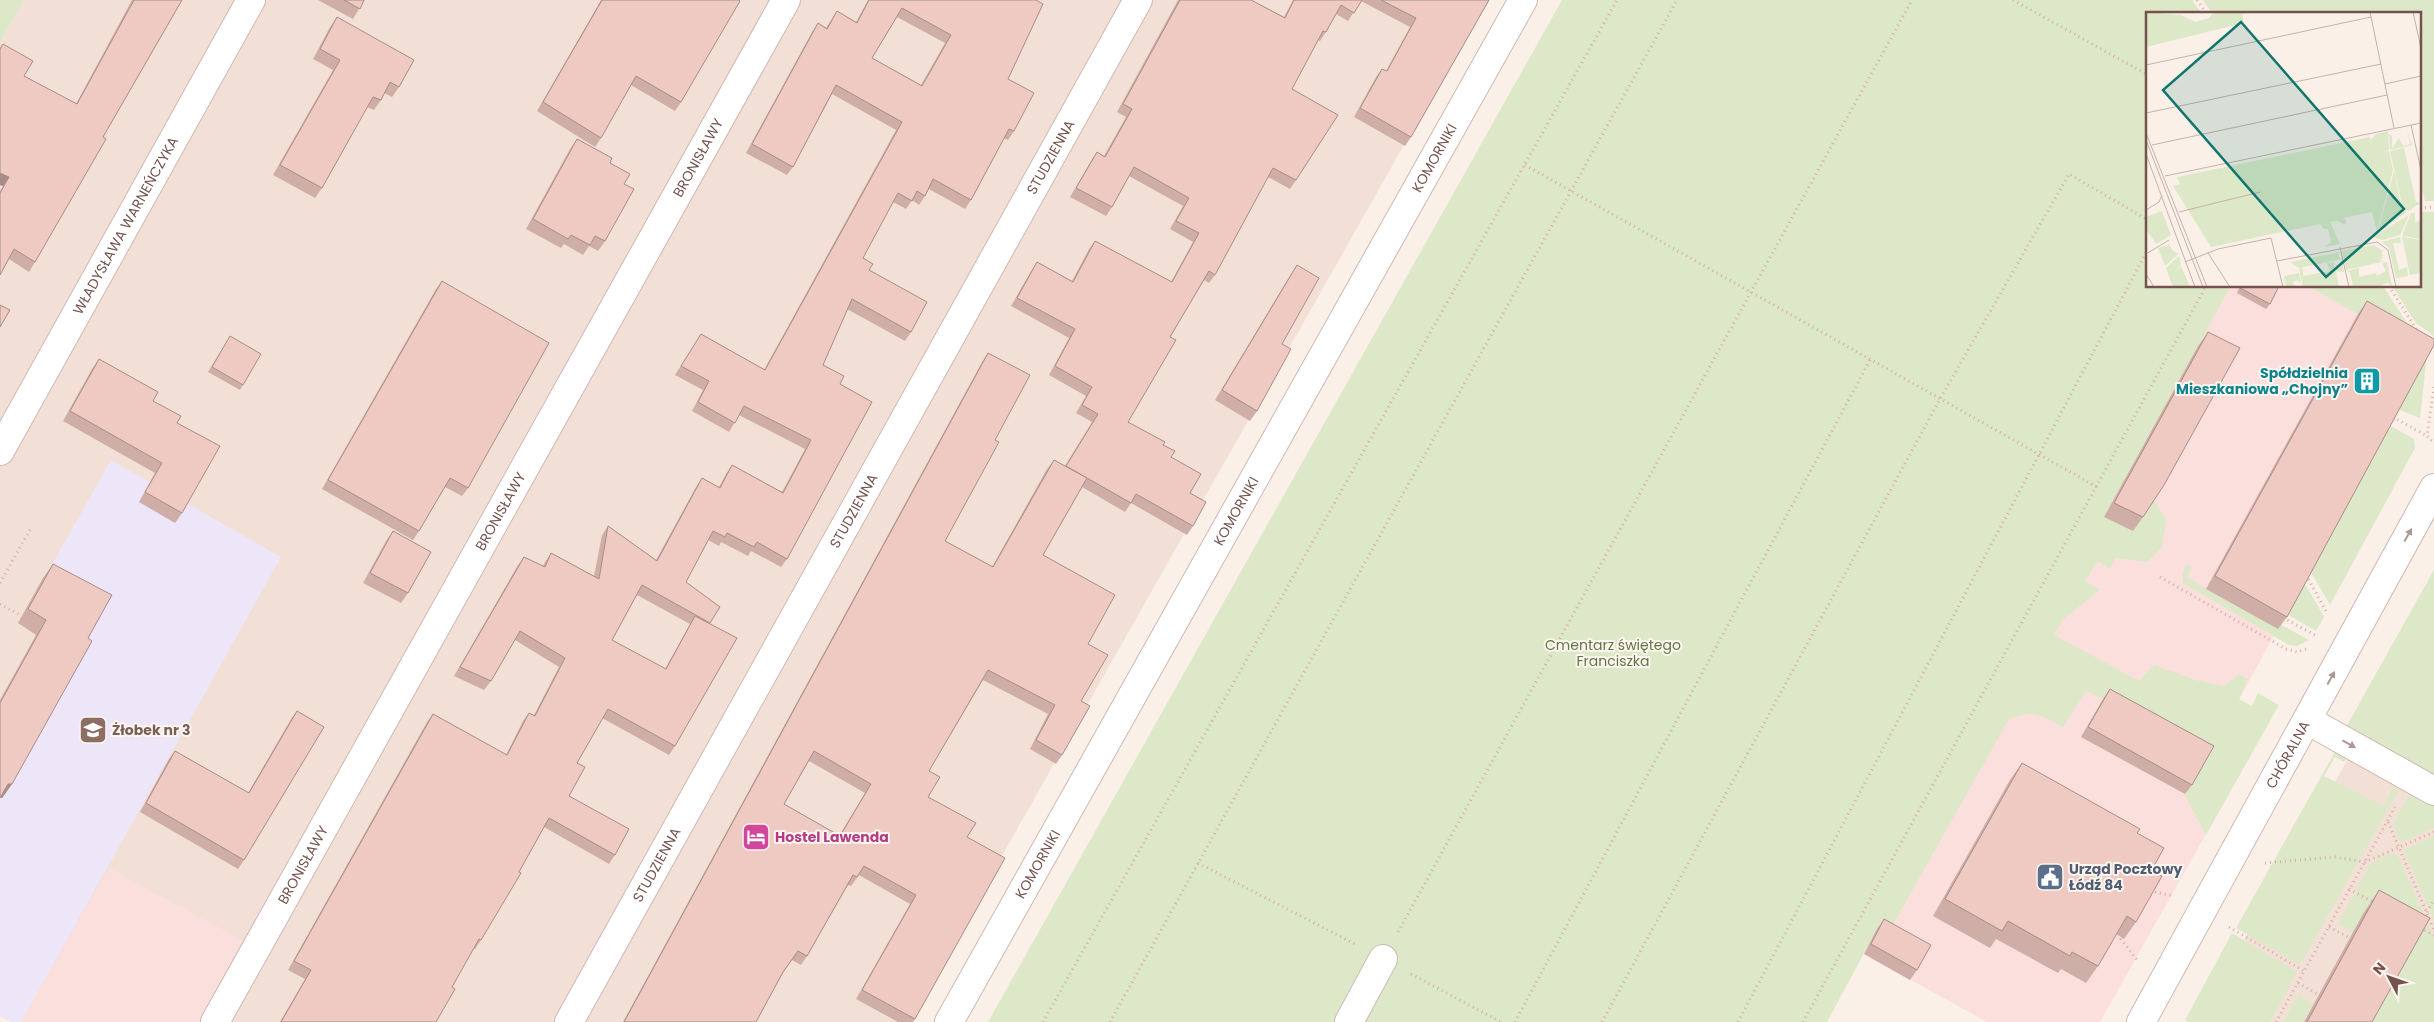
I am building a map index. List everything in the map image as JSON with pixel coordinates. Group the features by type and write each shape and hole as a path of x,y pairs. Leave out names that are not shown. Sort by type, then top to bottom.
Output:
{"street":[{"name":"WŁADYSŁAWA WARNEŃCZYKA","path":"0,451 251,0"},
{"name":"BRONISŁAWY","path":"215,1022 786,0"},
{"name":"STUDZIENNA","path":"568,1022 1138,0"},
{"name":"KOMORNIKI","path":"949,1022 1523,0"},
{"name":"CHÓRALNA","path":"2141,1022 2434,488"},
{"path":"2306,720 2422,785"},
{"path":"1349,1022 1383,959"}],"path":[{"path":"1043,1022 1617,0"},
{"path":"1110,1022 1677,0"},
{"path":"1383,959 1749,291 1912,0"},
{"path":"2014,0 2146,74"},
{"path":"2197,0 2206,12"},
{"path":"1525,165 2097,487"},
{"path":"1602,1022 1940,399 2069,174 2146,219"},
{"path":"1738,1022 2040,456 2146,253"},
{"path":"1803,1022 2205,288"},
{"path":"2390,288 2422,338"},
{"path":"1515,1022 1870,360"},
{"path":"2427,436 2434,388"},
{"path":"2393,417 2427,436 2434,443"},
{"path":"0,583 31,528"},
{"path":"2306,574 2329,616"},
{"path":"2160,577 2286,649 2297,652 2312,647"},
{"path":"0,604 22,616"},
{"path":"2282,618 2318,636"},
{"path":"2276,1022 2387,821 2422,785"},
{"path":"2387,821 2434,930"},
{"path":"2265,863 2335,857 2365,862 2434,832"},
{"path":"1198,863 1501,1022"},
{"path":"2349,889 2379,906"},
{"path":"2148,890 2179,897"},
{"path":"2426,913 2434,900"},
{"path":"2126,926 2121,939 2141,965"},
{"path":"2329,926 2350,938"},
{"path":"2229,927 2304,971"},
{"path":"2418,927 2434,935"},
{"path":"2298,983 2319,995"}],"shaded area":[{"path":"24,0 1486,0 908,1022 215,1022 256,948 109,869 21,1022 11,1022 0,1016 0,43"},
{"path":"2230,288 2312,288 2427,354 2224,727 2103,662 2255,747 2100,1022 1987,1022 1864,954"},
{"name":"Żłobek nr 3","path":"111,460 281,557 21,1022 11,1022 0,1016 0,700 36,635 19,623"},
{"path":"2434,609 2434,1022 2197,1022"},
{"path":"109,868 256,948 215,1022 21,1022"}],"green space":[{"path":"0,0 24,0 0,43"},
{"name":"Cmentarz świętego Franciszka","path":"1562,0 2192,0 2201,12 2146,12 2146,288 2230,288 2104,517 2154,500 2166,520 2162,547 2147,562 2115,558 2110,569 2098,561 2085,581 2100,590 2062,620 2054,635 2139,681 2154,665 2195,680 2224,686 2239,674 2248,679 2239,699 2252,706 2258,693 2279,705 2206,835 2185,795 2207,756 2086,691 2063,727 2049,719 2032,714 2009,719 1887,935 1877,929 1827,1022 988,1022"},
{"path":"2203,0 2434,0 2434,201 2425,201 2422,192 2422,12 2211,12"},
{"path":"2422,212 2434,212 2434,336 2416,323 2393,288 2422,288"},
{"path":"2312,288 2384,288 2427,354"},
{"path":"2427,354 2420,418 2397,409"},
{"path":"2389,425 2414,439 2415,448 2330,605 2309,569"},
{"path":"2187,563 2192,568 2187,577 2309,640 2297,646 2289,645 2183,583 2183,573"},
{"path":"2434,570 2434,778 2345,729"},
{"path":"2303,580 2324,617 2316,631 2285,613"},
{"path":"2336,750 2347,757 2344,762 2335,757 2324,776 2384,806 2395,783 2401,786 2300,965 2236,928"},
{"path":"2411,792 2434,805 2434,828 2403,841 2399,839 2393,824"},
{"path":"2434,836 2434,920 2404,850"},
{"path":"2396,852 2434,938 2434,1022 2369,1022 2353,932 2338,924 2371,863"},
{"path":"2232,933 2297,972 2270,1022 2188,1022 2185,1020"},
{"path":"2298,995 2313,1004 2303,1022 2283,1022"}],"building":[{"path":"134,0 182,0 103,137 106,139 35,262 14,249 0,275 0,193 9,177 0,173 0,49 3,44 33,61 24,76 77,104"},
{"path":"344,0 364,0 360,9"},
{"path":"602,0 740,1 681,102 636,76 601,138 543,102"},
{"path":"869,0 1036,0 1043,4 1008,79 1034,93 1014,131 1009,129 971,200 933,179 925,196 917,191 912,201 898,193 863,258 873,264 869,270 927,302 911,332 852,299 823,365 844,376 840,384 872,402 787,559 757,542 754,547 727,533 725,537 713,531 686,582 720,607 710,623 642,585 612,640 666,669 695,616 737,638 675,746 608,709 577,763 585,767 569,796 629,829 615,855 549,818 519,872 521,873 481,940 479,939 452,987 455,989 436,1022 281,1022 311,970 294,961 433,714 507,755 529,713 535,716 565,658 520,631 491,681 460,667 524,557 545,567 551,553 599,579 608,526 657,561 702,478 720,488 732,465 783,493 811,440 744,406 735,423 698,402 709,381 681,366 701,334 765,370 902,122 836,85 793,167 752,144 818,23 827,29 837,11 857,23","holes":["902,8 951,35 922,86 872,58"]},
{"path":"1180,0 1251,0 1285,18 1294,0 1362,0 1354,13 1341,5 1326,32 1323,31 1292,89 1338,115 1296,180 1273,168 1215,275 1209,271 1170,337 1176,340 1128,422 1165,442 1163,445 1175,451 1171,457 1201,474 1190,493 1206,502 1193,526 1136,494 1131,503 1066,466 1098,414 1082,405 1092,387 1055,366 1075,329 1017,298 1037,262 1073,282 1095,241 1172,282 1199,233 1176,221 1189,198 1134,167 1112,207 1076,188 1097,152 1105,157 1132,109 1123,104"},
{"path":"1381,0 1489,0 1411,137 1360,108 1382,69 1387,71 1416,18"},
{"path":"337,17 414,60 399,87 390,82 381,100 373,97 322,188 280,165 340,60 320,49"},
{"path":"577,139 612,158 610,163 630,174 624,184 634,189 605,241 595,236 590,245 571,235 568,239 533,219"},
{"path":"1297,265 1319,278 1282,344 1291,349 1257,411 1222,390"},
{"path":"442,281 549,343 468,488 450,478 419,531 328,480"},
{"path":"2240,288 2278,288 2270,304"},
{"path":"2367,301 2434,339 2434,345 2287,617 2215,576"},
{"path":"0,305 10,310 0,327"},
{"path":"2208,332 2240,348 2164,485 2143,517 2114,503"},
{"path":"230,336 261,354 243,385 212,367"},
{"path":"988,353 1030,375 995,440 999,442 945,541 993,567 1054,460 1087,478 1043,555 1115,595 1088,644 1108,655 1081,701 1090,706 1062,755 1036,740 1055,705 988,670 929,771 940,777 928,797 976,823 967,837 1005,858 915,1019 862,990 916,895 864,866 857,877 853,875 807,956 798,951 783,972 756,1022 624,1022","holes":["814,751 871,784 840,836 784,804"]},
{"path":"99,359 158,392 153,401 181,416 177,423 220,446 182,513 145,492 162,463 70,411"},
{"path":"393,531 431,552 408,593 370,573"},
{"path":"53,564 112,595 88,638 92,641 12,784 8,784 0,798 0,703 46,620 28,609"},
{"path":"2110,689 2214,746 2192,785 2088,727"},
{"path":"297,711 324,727 244,860 146,803 175,751 249,793"},
{"name":"Urząd Pocztowy Łódź 84","path":"2022,763 2140,829 2137,833 2164,848 2151,871 2162,876 2136,922 2127,916 2098,966 2072,952 2070,956 2008,921 2002,931 1945,899"},
{"path":"2379,890 2430,918 2372,1022 2307,1022"},
{"path":"1884,919 1931,945 1917,970 1871,944"}],"place":[{"name":"Spółdzielnia Mieszkaniowa „Chojny”","path":"2367,381"},
{"name":"Żłobek nr 3","path":"93,730"},
{"name":"Hostel Lawenda","path":"756,837"},
{"name":"Urząd Pocztowy Łódź 84","path":"2050,877"}]}
